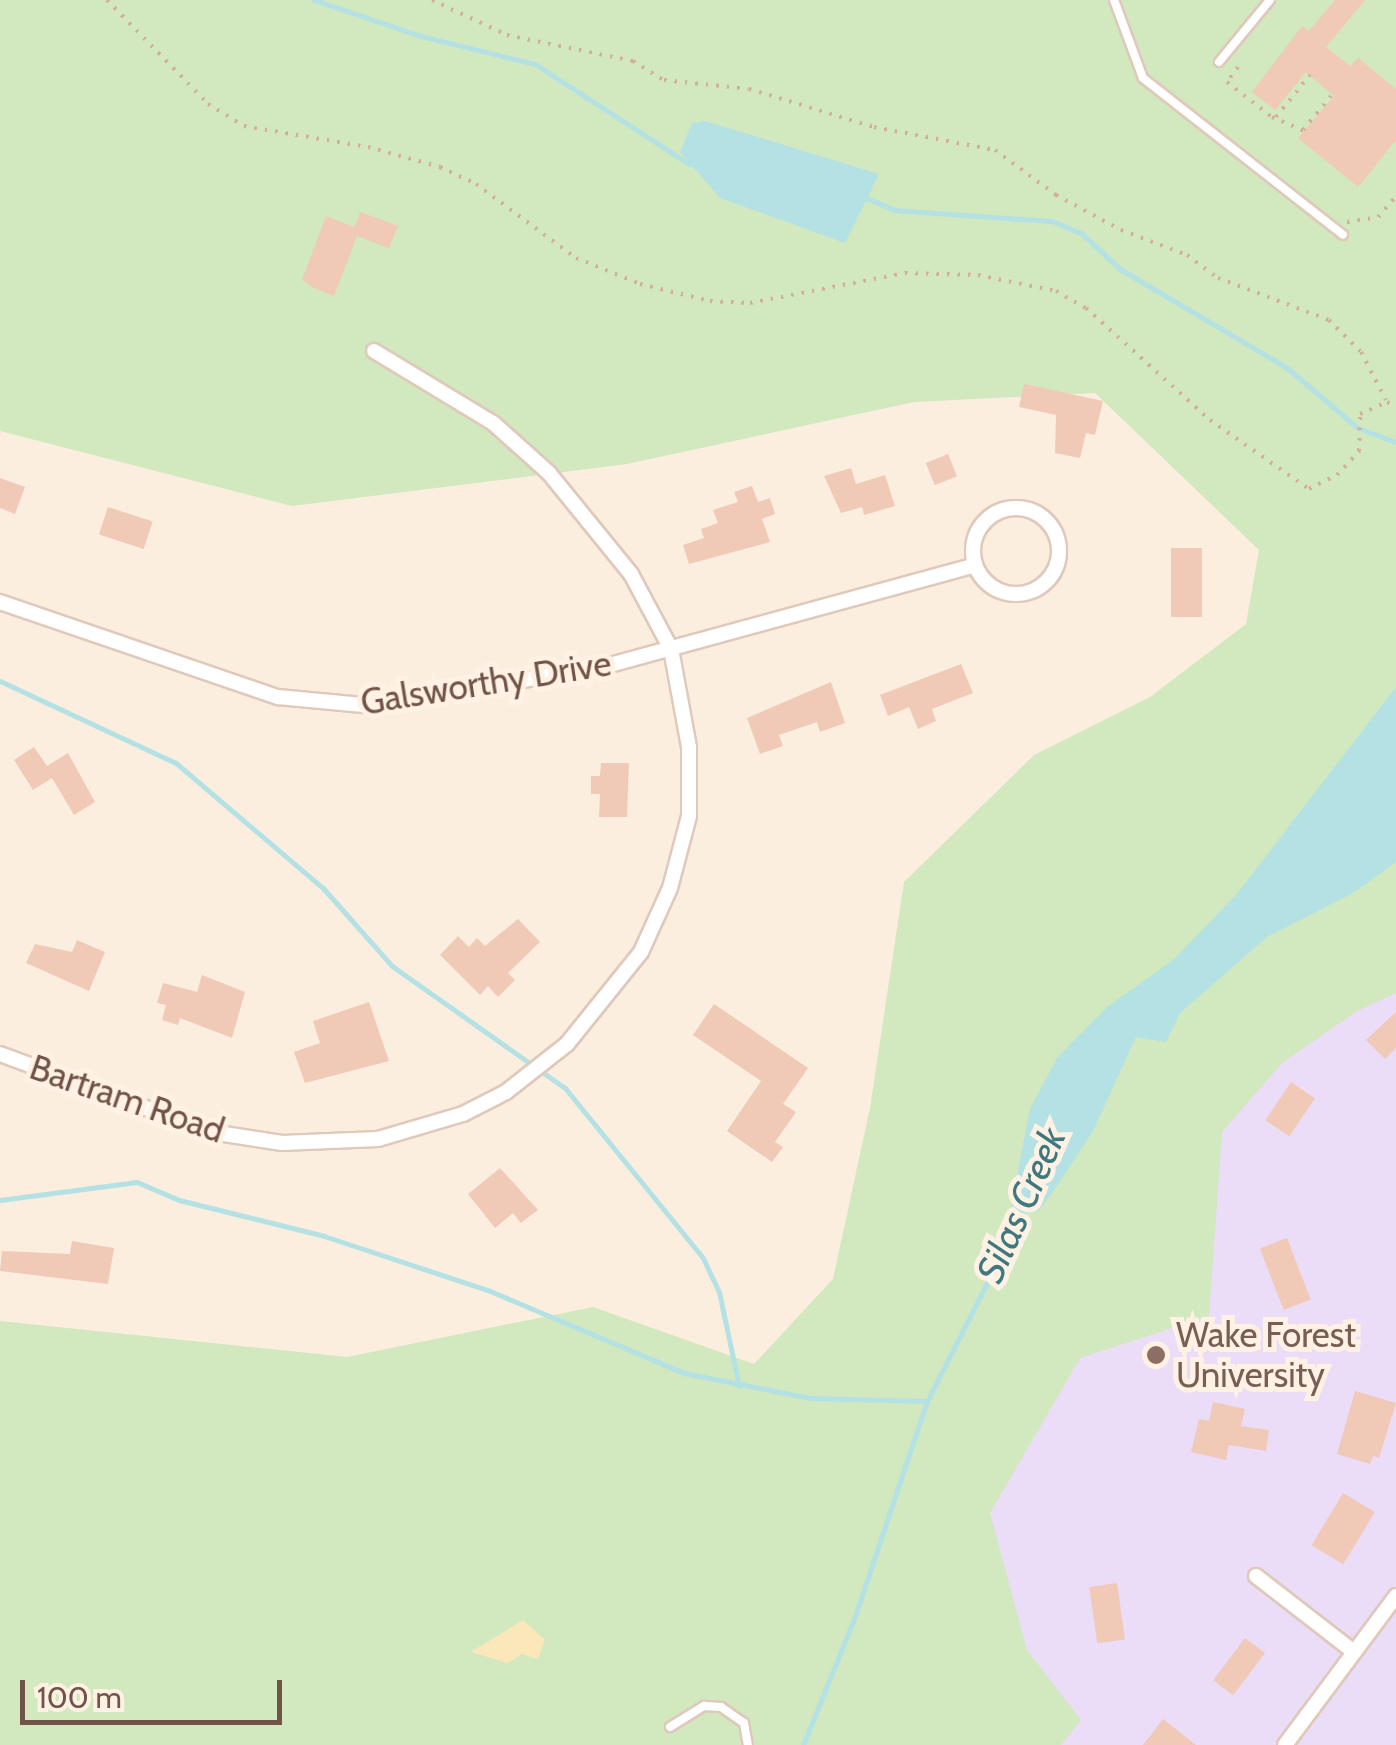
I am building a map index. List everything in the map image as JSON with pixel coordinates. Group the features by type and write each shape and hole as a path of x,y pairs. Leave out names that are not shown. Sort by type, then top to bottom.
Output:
{"street":[{"name":"Bartram Road","path":"0,1054 158,1116 282,1143 378,1139 463,1114 506,1092 567,1044 619,985 670,888 692,782 671,649 623,564 549,472 493,423 374,351"},
{"path":"1000,511 1038,514 1055,533 1054,571 1032,591 994,588 975,566 974,540 1000,511"},
{"name":"Galsworthy Drive","path":"0,602 217,678 342,706 485,691 671,649 975,566"},
{"path":"1256,1576 1354,1652"},
{"path":"1285,1745 1396,1596"}],"lane":[{"path":"1114,0 1143,78 1341,232"},
{"path":"1219,62 1270,0"},
{"path":"670,1727 704,1706 720,1707 744,1724 748,1745"}],"path":[{"path":"107,0 208,104 244,126 368,146 440,166 476,184 576,258 640,284 710,301 750,303 904,273 978,275 1056,291 1086,308 1210,420 1309,489 1337,475 1358,445 1360,414 1387,402"},
{"path":"432,0 507,35 633,61 664,80 749,89 874,126 994,150 1056,195 1121,230 1187,255 1218,278 1330,320 1361,352 1387,402 1396,406"},
{"path":"1238,67 1227,82 1276,117 1303,130 1331,96"},
{"path":"1276,117 1310,75"},
{"path":"1341,232 1351,220 1378,217 1396,196"}],"shaded area":[{"name":"Wake Forest University","path":"1396,926 1396,1745 782,1745 1069,1184"}],"green space":[{"path":"0,0 1396,0 1396,993 1357,1011 1282,1063 1222,1132 1209,1316 1080,1358 990,1513 1027,1650 1081,1720 1061,1745 0,1745 0,1321 347,1357 593,1307 754,1364 833,1279 870,1108 904,882 1034,755 1150,697 1246,624 1259,550 1095,393 914,402 627,464 292,506 0,431"}],"sand":[{"path":"523,1620 545,1640 538,1659 522,1654 508,1663 471,1652"}],"water":[{"path":"705,121 879,174 845,243 720,198 680,152 692,123"},
{"path":"1396,687 1396,862 1353,893 1267,937 1180,1013 1166,1042 1136,1037 1093,1131 1061,1180 1039,1211 1009,1216 1030,1109 1057,1058 1107,1007 1173,960 1236,895"}],"building":[{"path":"1335,0 1365,0 1326,47 1350,66 1358,58 1396,89 1396,140 1358,187 1298,138 1334,96 1306,72 1275,110 1252,92 1302,26 1309,31"},
{"path":"360,212 398,226 389,248 357,236 334,296 302,280 326,216 354,227"},
{"path":"1024,384 1103,401 1095,435 1086,433 1080,458 1055,453 1056,415 1019,407"},
{"path":"948,454 957,476 935,485 926,463"},
{"path":"851,468 856,484 885,475 895,506 864,515 862,507 841,513 824,476"},
{"path":"0,478 25,487 15,514 0,508"},
{"path":"752,486 758,502 770,498 775,514 762,519 770,542 689,564 683,545 704,538 701,529 718,523 713,510 738,502 734,492"},
{"path":"108,507 153,522 144,549 99,535"},
{"path":"1171,548 1202,548 1202,617 1171,617"},
{"path":"961,664 973,693 932,709 936,721 918,729 909,707 888,716 880,695"},
{"path":"831,682 845,723 820,732 817,722 779,735 783,746 760,754 747,718"},
{"path":"34,747 47,766 68,753 95,802 74,815 52,778 33,790 14,760"},
{"path":"601,763 629,763 627,817 599,817 600,794 591,794 591,776 600,776"},
{"path":"518,919 540,942 508,973 515,980 498,997 488,986 480,995 440,955 458,936 469,947 477,938 485,946"},
{"path":"77,940 105,952 89,991 26,963 35,944 72,952"},
{"path":"202,975 245,992 232,1038 180,1018 178,1025 162,1020 166,1005 157,1003 163,983 197,992"},
{"path":"369,1002 389,1061 305,1083 294,1052 320,1043 313,1021"},
{"path":"714,1004 808,1068 783,1104 796,1112 775,1142 783,1147 772,1162 727,1131 761,1081 693,1035"},
{"path":"1396,1012 1396,1048 1385,1059 1366,1040"},
{"path":"1291,1082 1315,1098 1289,1136 1265,1120"},
{"path":"500,1168 538,1210 521,1223 513,1213 495,1228 468,1194"},
{"path":"1287,1238 1311,1300 1284,1310 1260,1248"},
{"path":"72,1241 114,1248 108,1284 0,1271 2,1251 70,1254"},
{"path":"1355,1391 1396,1403 1379,1458 1373,1456 1370,1464 1337,1454"},
{"path":"1213,1402 1245,1409 1241,1426 1269,1430 1266,1451 1229,1445 1226,1460 1191,1452 1199,1419 1209,1421"},
{"path":"1343,1493 1375,1512 1343,1564 1312,1545"},
{"path":"1117,1583 1125,1639 1097,1643 1089,1587"},
{"path":"1245,1638 1265,1653 1233,1695 1213,1680"},
{"path":"1163,1719 1196,1745 1143,1745"}],"waterway":[{"path":"314,0 421,36 535,64 689,164"},
{"path":"864,197 894,210 1052,221 1082,234 1120,269 1286,367 1358,428 1396,442"},
{"path":"0,681 176,763 323,888 392,966 565,1088 703,1258 719,1292 739,1386"},
{"path":"0,1200 137,1182 179,1200 324,1236 490,1291 684,1373 810,1398 927,1401"},
{"name":"Silas Creek","path":"803,1745 855,1616 927,1401 1007,1243 1012,1211"}],"place":[{"name":"Wake Forest University","path":"1156,1355"}]}
